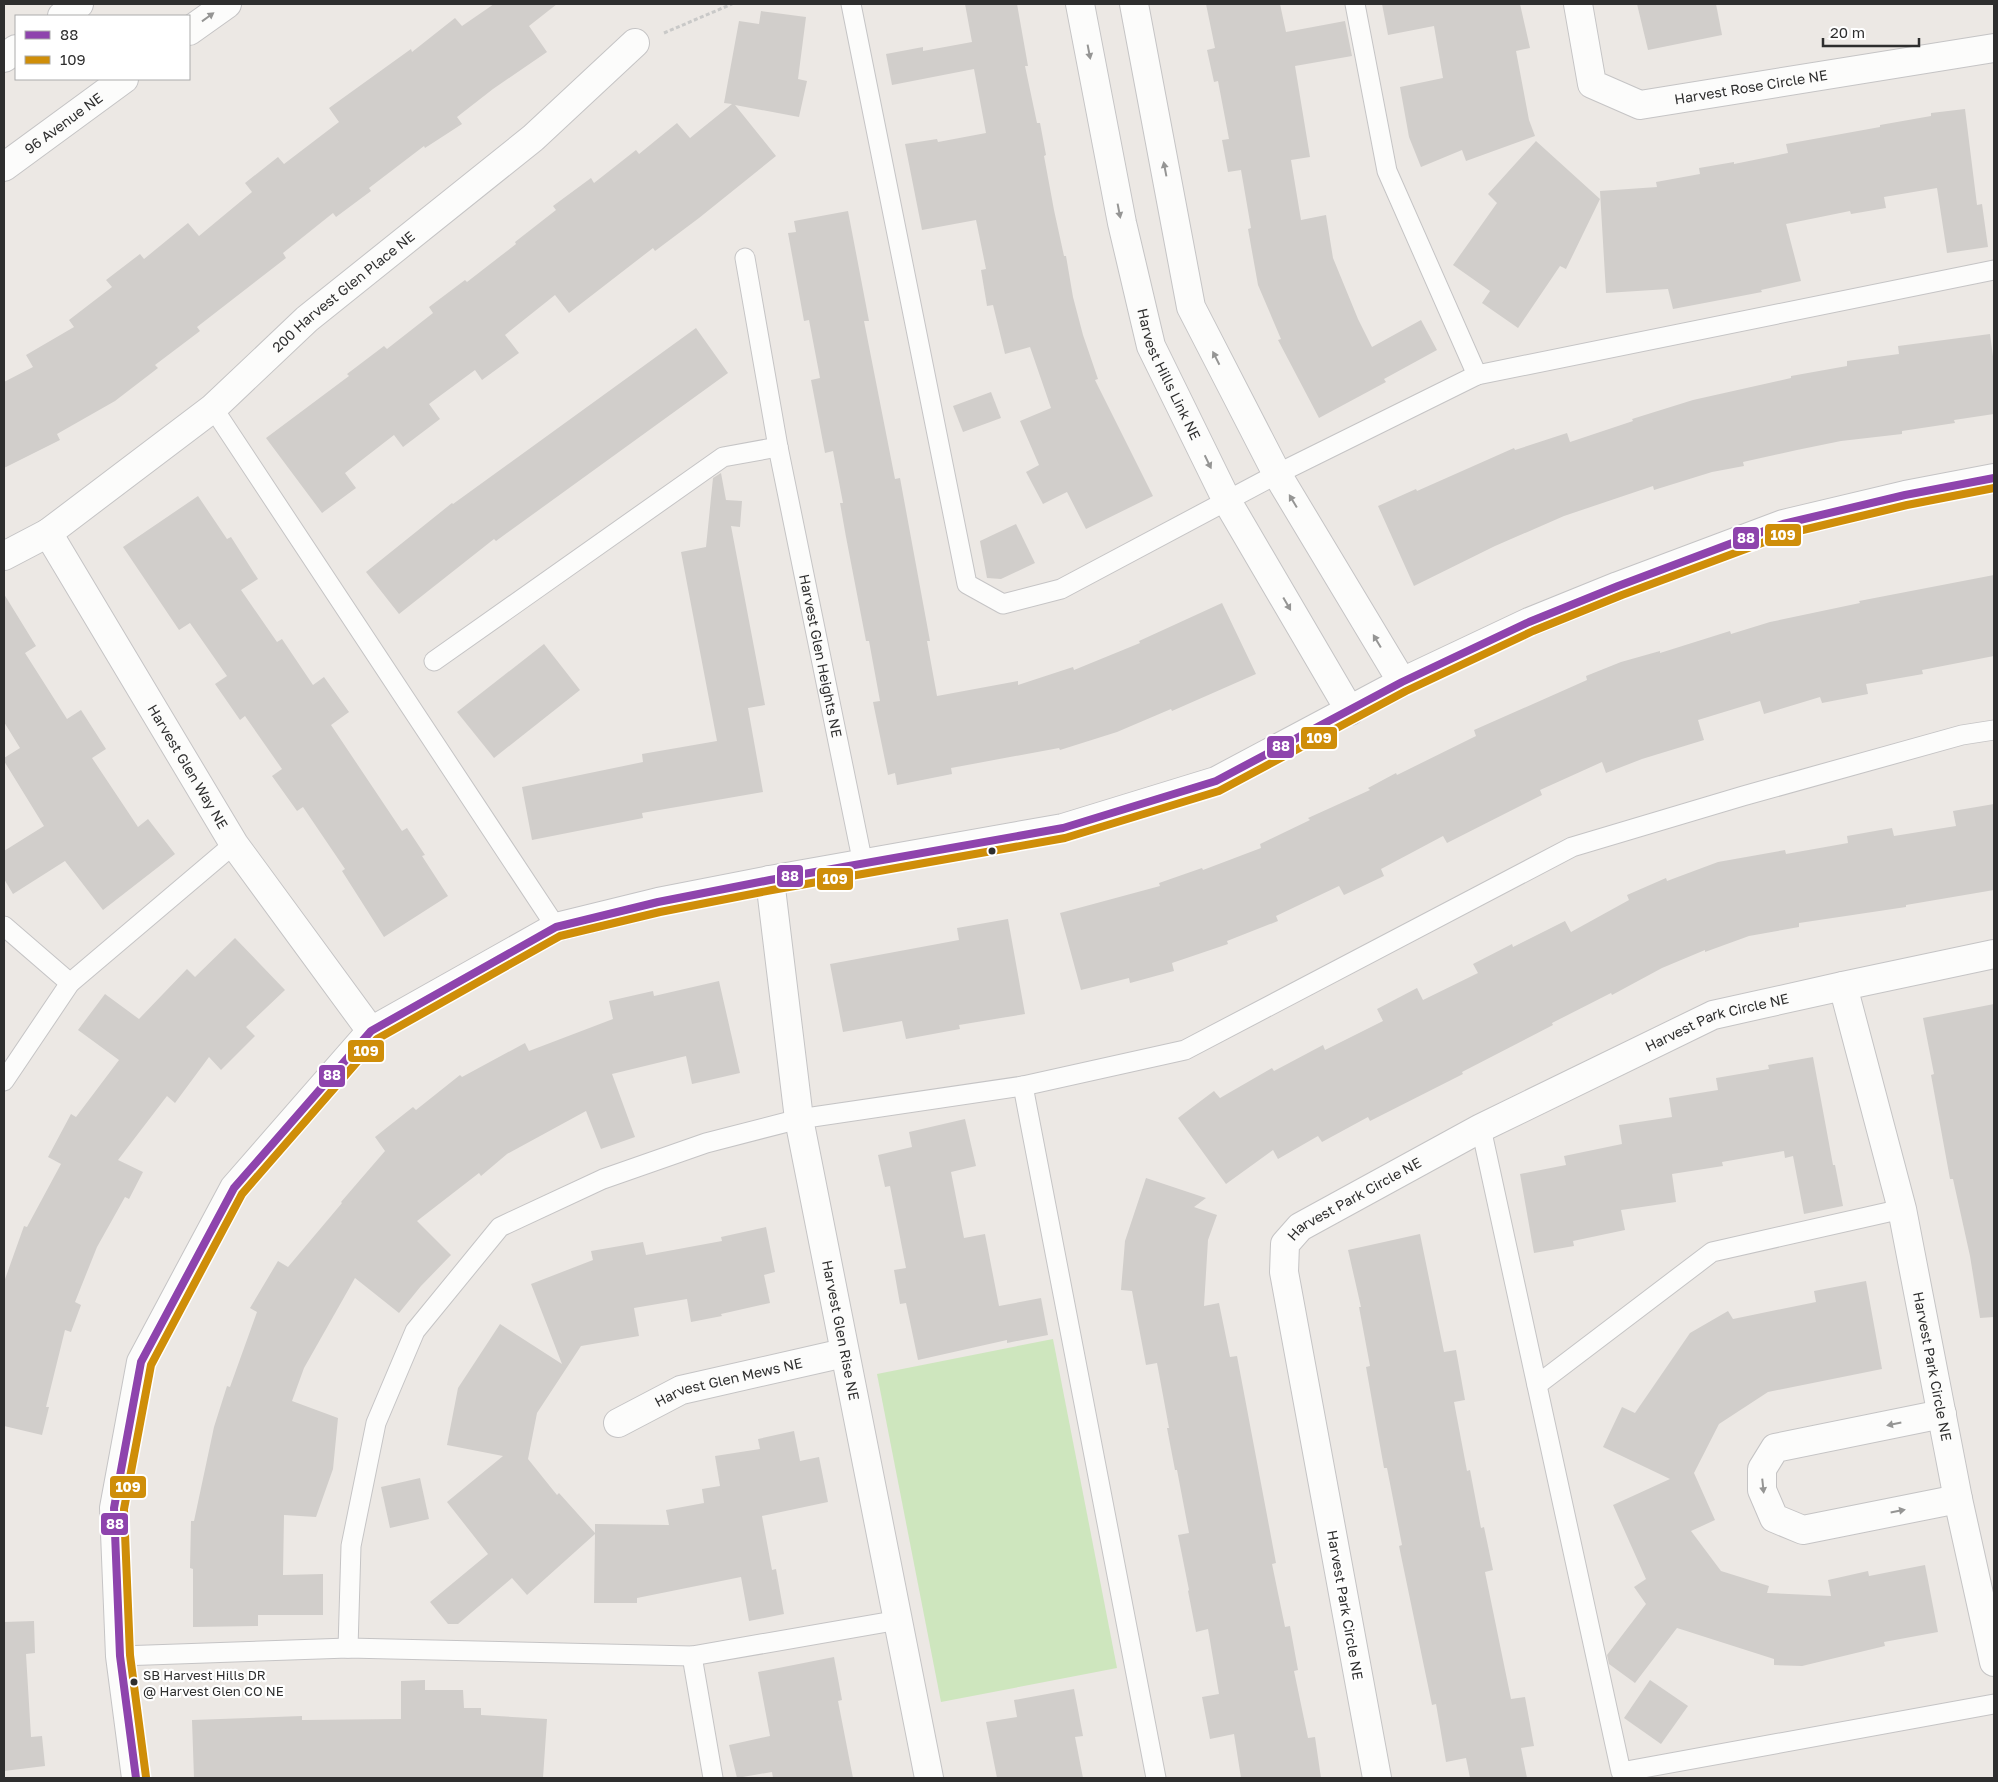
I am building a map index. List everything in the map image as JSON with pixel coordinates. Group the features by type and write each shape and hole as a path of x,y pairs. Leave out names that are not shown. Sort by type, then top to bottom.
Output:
{"street":[{"path":"63,15 79,4"},
{"path":"190,30 227,4"},
{"name":"Harvest Hills Link NE","path":"1080,4 1122,223 1151,346 1227,502 1350,711"},
{"path":"1134,4 1191,307 1277,474 1402,682"},
{"name":"Harvest Rose Circle NE","path":"1578,4 1592,84 1640,105 1994,48"},
{"name":"200 Harvest Glen Place NE","path":"48,533 213,408 307,319 533,138 635,43"},
{"path":"4,58 15,50"},
{"name":"96 Avenue NE","path":"4,167 123,80"},
{"path":"136,1778 120,1656 114,1508 141,1362 234,1188 371,1031 556,927 658,902 770,880 1063,828 1206,784 1350,711 1402,682 1529,622 1618,586 1783,524 1905,495 1994,478"},
{"path":"4,556 48,533"},
{"name":"Harvest Glen Way NE","path":"48,533 234,844 371,1031"},
{"name":"Harvest Glen Rise NE","path":"770,880 799,1118 929,1778"},
{"name":"Harvest Park Circle NE","path":"1377,1778 1284,1272 1285,1244 1300,1227 1481,1128 1713,1015 1994,954"},
{"name":"Harvest Park Circle NE","path":"1843,986 1902,1209 1958,1499 1994,1662"},
{"name":"Harvest Glen Mews NE","path":"618,1423 681,1390 844,1353"},
{"path":"1942,1414 1775,1448 1762,1469 1762,1490 1774,1518 1803,1530 1958,1499"}],"lane":[{"path":"851,4 967,584 1003,604 1061,589 1277,474 1477,375 1994,270"},
{"path":"1355,4 1387,170 1477,375"},
{"name":"Harvest Glen Heights NE","path":"745,258 778,447 863,864"},
{"path":"213,408 556,927"},
{"path":"434,661 723,457 778,447"},
{"path":"348,1648 351,1546 376,1423 415,1331 500,1226 604,1179 706,1143 799,1118 1023,1086 1185,1050 1572,847 1743,796 1962,735 1994,730"},
{"path":"4,1081 70,984 234,844"},
{"path":"4,926 70,984"},
{"path":"1023,1086 1156,1778"},
{"path":"1481,1128 1621,1772 1994,1704"},
{"path":"1537,1385 1712,1252 1902,1209"},
{"path":"120,1656 348,1648 692,1656 899,1620"},
{"path":"692,1656 714,1778"}],"path":[{"path":"635,43 684,26 732,4"}],"green space":[{"path":"1053,1339 1117,1668 941,1702 877,1374"}],"building":[{"path":"494,4 557,4 529,26 547,52 493,89 457,117 462,124 425,148 424,146 369,188 371,191 336,217 333,213 283,253 286,258 197,327 200,331 155,365 158,368 115,401 57,434 60,440 4,468 4,382 33,367 26,355 74,327 69,320 112,287 106,280 140,254 144,259 188,223 199,236 252,192 245,183 278,157 284,164 339,122 329,108 411,49 412,52 455,18 462,26"},
{"path":"965,4 1017,4 1028,66 1025,66 1037,123 1040,123 1054,210 1064,256 1066,256 1073,297 1083,335 1098,379 1095,380 1153,496 1086,529 1067,492 1043,504 1026,472 1039,465 1020,421 1051,408 1030,347 1005,354 993,305 987,306 981,270 986,269 976,220 922,230 905,144 937,139 938,142 986,133 974,69 892,85 886,54 923,47 923,51 972,42"},
{"path":"1206,4 1280,4 1286,32 1345,21 1352,56 1295,66 1310,157 1291,160 1301,220 1326,215 1333,258 1358,319 1372,347 1421,320 1437,350 1384,379 1386,382 1319,418 1278,340 1281,339 1258,285 1248,229 1251,228 1241,170 1228,172 1222,140 1229,139 1218,81 1214,82 1207,50 1215,48"},
{"path":"1382,4 1520,4 1530,48 1516,51 1529,120 1535,136 1466,161 1462,150 1421,167 1409,137 1400,87 1443,78 1434,26 1388,35"},
{"path":"1637,4 1716,4 1722,35 1648,50"},
{"path":"761,11 806,17 798,79 807,81 799,117 735,105 776,156 699,218 655,251 653,248 569,313 555,295 505,335 519,353 482,380 475,370 429,404 440,419 403,447 394,435 345,473 356,488 322,513 266,438 349,376 347,374 384,346 387,349 433,313 429,307 465,280 467,282 516,244 515,242 556,210 553,206 591,178 594,183 636,150 639,154 677,123 690,138 732,104 724,103 739,21 759,24"},
{"path":"1965,109 1977,205 1982,204 1988,247 1947,253 1937,188 1884,197 1886,208 1851,214 1850,211 1786,224 1801,281 1761,290 1762,292 1673,309 1668,289 1606,293 1600,191 1657,187 1656,182 1700,174 1699,168 1734,162 1734,164 1788,153 1786,144 1880,127 1880,125 1931,116 1931,113"},
{"path":"1536,141 1600,199 1566,269 1560,266 1518,328 1482,303 1490,291 1453,265 1497,203 1488,194"},
{"path":"848,211 869,321 864,321 895,479 900,478 930,641 927,641 937,696 1018,681 1018,685 1073,667 1074,670 1140,643 1139,641 1222,603 1256,674 1172,711 1171,709 1117,732 1060,750 1059,748 951,768 952,774 897,785 895,773 888,775 873,702 880,701 869,641 866,641 846,537 840,503 843,503 833,451 825,453 811,380 820,378 809,320 804,321 788,233 796,232 794,221"},
{"path":"696,328 728,373 496,541 494,539 399,614 366,572 452,503"},
{"path":"1990,334 1994,364 1994,414 1954,420 1955,423 1902,431 1902,434 1841,441 1797,450 1743,462 1744,466 1712,472 1654,490 1653,486 1564,516 1495,546 1414,586 1378,506 1416,489 1417,491 1514,448 1515,450 1567,433 1570,442 1633,421 1632,419 1693,400 1791,378 1791,376 1847,366 1847,361 1899,354 1898,346"},
{"path":"991,392 1001,418 963,432 953,406"},
{"path":"721,473 726,500 742,501 740,527 731,526 765,705 748,708 763,792 642,813 643,818 532,840 522,787 643,762 642,754 717,741 681,552 706,547 713,478"},
{"path":"198,496 227,539 231,537 258,579 241,590 277,642 282,639 313,685 324,677 349,712 331,725 402,831 407,828 425,855 422,856 448,896 384,937 342,871 345,869 303,807 297,811 272,776 282,769 245,716 240,720 215,684 227,676 190,623 179,630 123,547"},
{"path":"1016,524 1035,563 1001,579 987,578 980,541"},
{"path":"1994,575 1994,656 1922,670 1923,674 1866,684 1868,694 1822,703 1820,697 1764,714 1760,701 1698,720 1704,740 1642,759 1606,773 1602,762 1540,790 1542,795 1447,843 1443,836 1381,869 1384,876 1344,895 1339,886 1276,916 1278,921 1227,941 1228,944 1172,963 1174,971 1130,983 1129,978 1081,990 1060,913 1160,886 1159,883 1202,868 1203,870 1261,848 1260,844 1310,820 1308,818 1370,790 1368,788 1396,773 1397,775 1476,736 1474,730 1587,680 1586,676 1621,662 1660,651 1660,653 1730,631 1731,634 1770,622 1860,603 1859,601"},
{"path":"4,594 36,646 25,653 67,719 81,710 106,749 92,758 138,827 148,819 175,854 103,910 65,861 13,894 4,879 4,851 44,826 4,761 4,758 20,748 4,722"},
{"path":"544,644 580,690 494,758 457,712"},
{"path":"1994,804 1994,890 1906,905 1906,907 1799,923 1799,927 1749,936 1705,952 1705,950 1662,968 1612,995 1611,993 1552,1023 1553,1025 1462,1072 1463,1074 1370,1121 1368,1117 1322,1142 1318,1136 1278,1159 1273,1150 1226,1184 1178,1118 1214,1091 1220,1098 1272,1068 1274,1071 1323,1045 1325,1050 1383,1021 1377,1009 1417,988 1423,1000 1478,973 1473,964 1512,944 1513,947 1565,921 1571,932 1629,900 1627,895 1666,878 1667,881 1718,862 1785,850 1786,854 1848,843 1847,836 1892,828 1894,836 1956,826 1953,811"},
{"path":"1008,919 1025,1014 959,1025 960,1029 906,1039 902,1021 843,1032 830,964 959,940 957,928"},
{"path":"235,938 285,990 246,1027 255,1036 221,1070 209,1057 175,1103 167,1096 118,1160 143,1172 129,1199 125,1197 97,1247 75,1302 81,1305 71,1332 65,1330 46,1407 49,1407 42,1435 4,1426 4,1282 24,1226 27,1227 61,1164 48,1157 71,1114 76,1117 119,1060 78,1030 105,994 139,1019 187,969 195,977"},
{"path":"719,981 740,1073 692,1084 686,1056 612,1074 635,1137 601,1149 586,1111 507,1154 481,1176 479,1173 417,1221 451,1255 421,1286 399,1313 355,1278 304,1368 292,1401 338,1418 333,1469 316,1517 284,1515 283,1575 323,1574 323,1615 258,1615 258,1626 193,1627 193,1569 190,1568 191,1521 194,1521 214,1427 227,1386 230,1387 257,1312 250,1308 278,1261 288,1267 385,1151 375,1137 413,1107 416,1110 460,1075 462,1077 525,1043 529,1051 613,1019 609,1001 653,991 654,996"},
{"path":"1994,1004 1994,1317 1980,1318 1970,1256 1953,1179 1950,1179 1931,1075 1934,1074 1923,1018"},
{"path":"1813,1057 1833,1165 1835,1165 1843,1206 1804,1214 1793,1156 1785,1158 1784,1151 1722,1162 1723,1166 1672,1174 1676,1202 1621,1210 1625,1230 1573,1241 1574,1246 1534,1253 1520,1174 1566,1165 1564,1156 1622,1144 1619,1125 1672,1117 1669,1098 1718,1090 1716,1078 1769,1069 1768,1065"},
{"path":"965,1119 976,1166 951,1172 964,1238 985,1234 999,1306 1041,1298 1048,1335 1007,1343 1007,1340 918,1360 906,1303 900,1304 894,1270 906,1268 890,1186 885,1187 878,1155 912,1147 909,1132"},
{"path":"1146,1178 1206,1198 1194,1207 1217,1215 1208,1240 1204,1306 1219,1303 1230,1357 1237,1356 1276,1563 1272,1564 1285,1627 1290,1626 1298,1670 1294,1671 1308,1738 1315,1737 1321,1778 1241,1778 1234,1734 1210,1739 1202,1697 1219,1694 1208,1629 1196,1632 1188,1591 1178,1535 1189,1533 1167,1428 1169,1428 1157,1363 1146,1365 1132,1291 1121,1290 1125,1241"},
{"path":"766,1227 775,1272 764,1275 770,1303 691,1322 687,1299 634,1308 639,1336 581,1346 537,1413 528,1459 557,1495 559,1493 595,1533 595,1524 669,1525 666,1510 704,1503 702,1489 720,1486 715,1456 760,1449 758,1439 794,1431 800,1461 819,1457 828,1502 762,1516 772,1570 776,1569 784,1614 749,1621 741,1577 637,1598 637,1603 594,1603 595,1534 527,1595 512,1578 458,1624 448,1624 430,1602 488,1554 447,1502 503,1456 447,1445 458,1388 500,1324 562,1364 531,1284 593,1260 591,1251 643,1242 646,1255 722,1241 721,1237"},
{"path":"1420,1234 1444,1352 1456,1350 1465,1400 1454,1402 1467,1471 1470,1470 1481,1528 1484,1527 1493,1570 1485,1572 1511,1699 1525,1697 1534,1746 1521,1748 1527,1778 1470,1778 1466,1758 1446,1762 1436,1704 1432,1705 1399,1546 1402,1545 1387,1468 1384,1468 1366,1367 1370,1366 1359,1307 1361,1307 1348,1250"},
{"path":"1866,1281 1882,1369 1768,1392 1719,1424 1694,1473 1715,1520 1691,1531 1721,1571 1769,1586 1767,1593 1831,1596 1828,1580 1868,1571 1869,1576 1925,1565 1938,1632 1884,1642 1885,1646 1802,1666 1774,1665 1774,1659 1677,1628 1635,1683 1609,1664 1607,1655 1646,1604 1634,1587 1646,1579 1613,1505 1670,1479 1603,1447 1622,1407 1635,1413 1690,1333 1728,1311 1733,1319 1816,1302 1814,1291"},
{"path":"420,1478 429,1519 390,1528 381,1487"},
{"path":"34,1621 35,1653 26,1654 31,1737 42,1736 45,1766 4,1771 4,1622"},
{"path":"834,1657 842,1700 838,1701 853,1778 773,1778 772,1772 737,1778 729,1745 770,1736 758,1672"},
{"path":"425,1680 425,1690 463,1690 464,1708 481,1708 481,1715 547,1719 543,1778 194,1778 192,1720 302,1716 302,1720 401,1719 401,1681"},
{"path":"1650,1680 1688,1706 1661,1744 1624,1718"},
{"path":"1074,1689 1083,1736 1075,1737 1083,1778 997,1778 986,1722 1017,1717 1014,1700"}],"transit line":[{"name":"88","path":"136,1778 120,1656 114,1508 141,1362 234,1188 371,1031 556,927 658,902 770,880 1063,828 1216,781 1402,682 1529,622 1618,586 1783,524 1905,495 1994,478"},
{"name":"109","path":"146,1777 130,1655 124,1509 151,1365 242,1194 377,1039 560,936 660,912 772,890 1065,838 1219,791 1406,691 1533,631 1622,595 1786,534 1907,505 1994,488"}],"place":[{"name":"SB Harvest Hills DR @ Harvest Glen CO NE","path":"134,1682"}]}
